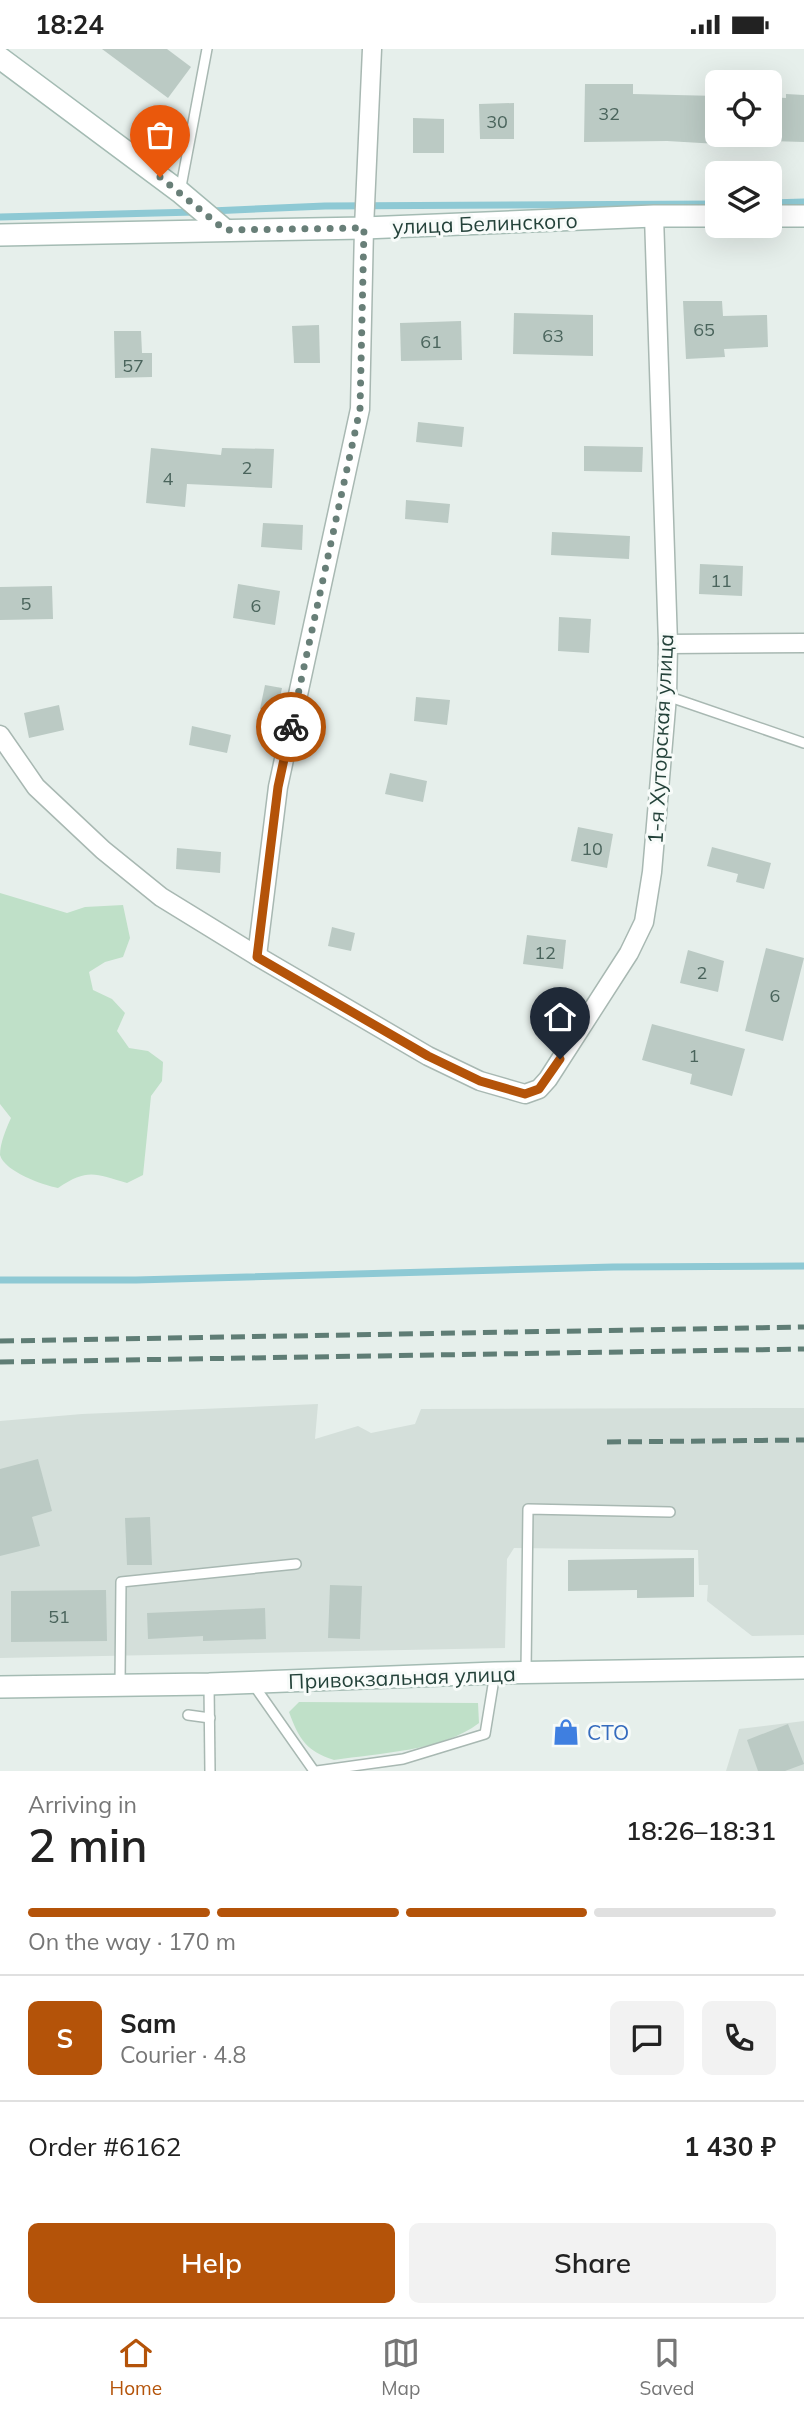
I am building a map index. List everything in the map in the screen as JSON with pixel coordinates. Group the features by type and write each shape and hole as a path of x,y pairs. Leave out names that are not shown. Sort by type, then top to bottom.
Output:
{"street":[{"path":"0,735 36,787 103,850 160,897 257,957 278,787 360,409 372,49"},
{"path":"0,58 180,192 225,230"},
{"name":"1-я Хуторская улица","path":"257,957 428,1056 480,1081 525,1094 539,1089 548,1079 629,953 644,922 652,871 667,696 668,644 654,216"},
{"name":"улица Белинского","path":"0,235 364,228 705,216"},
{"path":"782,216 804,216"},
{"path":"668,644 804,643"},
{"name":"Привокзальная улица","path":"0,1687 252,1683 526,1672 804,1668"}],"lane":[{"path":"180,192 207,49"},
{"path":"667,696 804,743"},
{"path":"526,1672 528,1509 670,1512"},
{"path":"120,1686 121,1582 296,1564"},
{"path":"252,1683 315,1771 403,1759 485,1734 495,1673"},
{"path":"209,1684 210,1771"},
{"path":"188,1716 209,1718"},
{"path":"389,1771 403,1759"}],"shaded area":[{"path":"318,1404 315,1439 358,1426 371,1433 415,1424 421,1409 804,1408 804,1635 752,1636 707,1601 708,1585 699,1585 698,1550 514,1548 507,1559 505,1648 0,1658 0,1421 82,1414"},
{"path":"804,1721 804,1771 726,1771 739,1729"}],"green space":[{"path":"0,893 67,913 85,907 123,905 130,938 123,957 105,962 89,972 93,990 112,999 125,1013 117,1031 129,1048 148,1051 163,1062 162,1081 151,1096 143,1175 127,1183 107,1177 85,1175 58,1188 34,1181 17,1172 3,1161 0,1155 11,1118 0,1104"},
{"path":"299,1702 478,1703 479,1723 447,1740 429,1745 334,1760 317,1753 300,1737 289,1712"}],"building":[{"path":"102,49 167,49 191,67 168,98"},
{"path":"585,84 633,84 633,94 705,96 705,143 584,142"},
{"path":"786,94 804,95 804,142 782,141 782,98 786,98"},
{"path":"514,103 514,139 480,139 479,104"},
{"path":"413,118 444,119 444,153 413,153"},
{"path":"683,301 722,301 723,316 767,315 768,347 724,349 725,357 686,359"},
{"path":"514,313 593,315 593,356 513,354"},
{"path":"461,321 462,360 401,361 400,323"},
{"path":"319,325 320,363 294,363 292,326"},
{"path":"114,331 141,331 142,353 152,353 152,377 115,378"},
{"path":"418,422 464,427 462,447 416,442"},
{"path":"584,446 643,447 642,472 584,471"},
{"path":"151,448 221,455 222,448 274,449 272,488 187,484 185,507 146,503"},
{"path":"406,500 450,504 448,523 405,519"},
{"path":"263,523 303,525 302,550 261,547"},
{"path":"552,532 630,536 629,559 551,555"},
{"path":"700,564 743,566 742,596 699,594"},
{"path":"238,584 280,591 275,625 233,618"},
{"path":"52,586 53,619 0,620 0,587"},
{"path":"559,617 591,619 589,653 558,651"},
{"path":"265,685 282,688 277,712 260,709"},
{"path":"416,697 450,700 447,725 414,721"},
{"path":"59,705 64,730 29,738 24,713"},
{"path":"192,726 231,735 227,753 189,745"},
{"path":"390,773 427,781 423,802 385,794"},
{"path":"578,827 613,834 607,868 571,861"},
{"path":"712,847 771,863 764,889 736,882 738,874 707,866"},
{"path":"177,848 221,852 220,873 176,869"},
{"path":"332,927 355,933 351,951 328,946"},
{"path":"527,935 566,940 563,969 523,964"},
{"path":"766,948 804,958 783,1041 745,1031"},
{"path":"688,950 724,961 718,992 680,983"},
{"path":"539,1002 561,1005 559,1028 536,1026"},
{"path":"652,1024 745,1049 732,1096 690,1084 692,1074 642,1060"},
{"path":"38,1459 52,1511 32,1517 40,1546 0,1556 0,1469"},
{"path":"150,1517 152,1565 127,1565 125,1518"},
{"path":"694,1558 694,1597 637,1598 637,1590 568,1591 568,1560"},
{"path":"330,1585 362,1586 360,1639 328,1638"},
{"path":"106,1590 107,1641 11,1642 11,1591"},
{"path":"265,1608 266,1639 203,1641 203,1636 148,1639 147,1613"},
{"path":"788,1724 804,1764 785,1771 758,1771 747,1740"}],"waterway":[{"path":"782,203 804,202"},
{"path":"211,211 325,206 705,204"},
{"path":"0,217 195,212"},
{"path":"0,1280 136,1280 613,1267 804,1266"}],"railway":[{"path":"0,1341 804,1327"},
{"path":"0,1362 804,1349"},
{"path":"607,1442 804,1440"}],"way so far":[{"path":"160,177 225,230 364,228 360,409 291,727"}],"place":[{"name":"СТО","path":"566,1732"}],"route":[{"path":"291,727 278,787 257,957 428,1056 480,1081 525,1094 539,1089 560,1059"}]}
